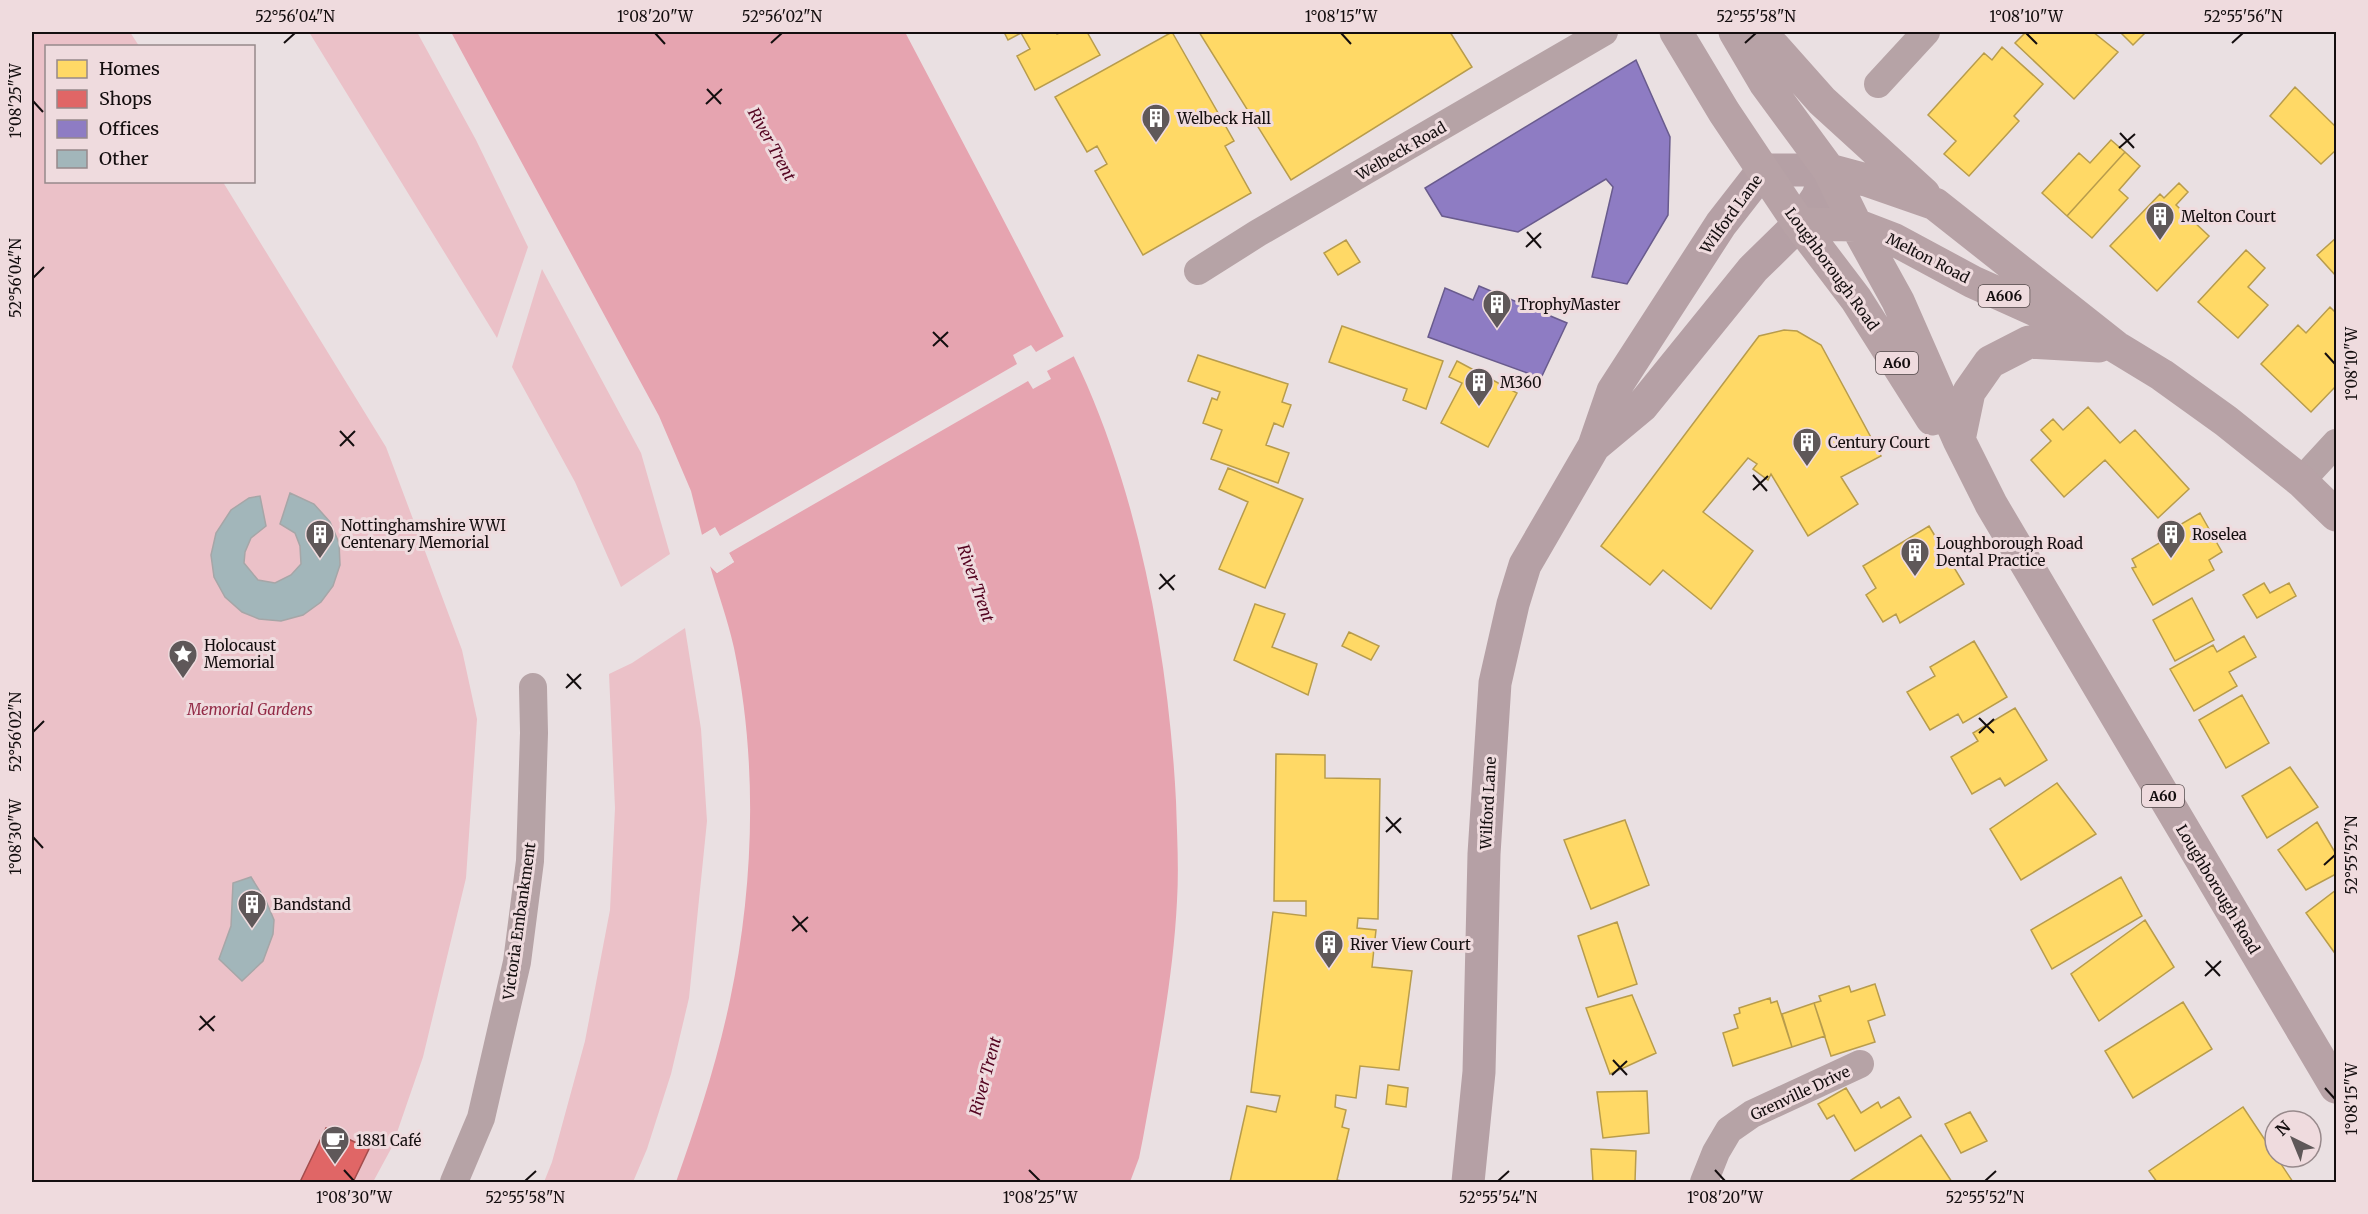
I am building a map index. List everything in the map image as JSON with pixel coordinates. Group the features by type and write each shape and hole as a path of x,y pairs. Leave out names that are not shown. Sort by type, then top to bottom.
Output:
{"main road":[{"name":"Loughborough Road","path":"1676,32 1724,112 1799,224 1856,299 1954,454 1991,504"},
{"name":"Loughborough Road","path":"1735,32 1765,83 1829,170 1898,301 1959,440 1991,504 2337,1088"},
{"path":"1747,32 1774,47 1822,101 1935,204"},
{"name":"Wilford Lane","path":"1468,1182 1479,1072 1484,854 1495,683 1525,565 1594,446 1613,391 1721,224 1763,170 1829,170 1817,198 1799,224 1753,269 1642,406 1594,446"},
{"name":"Melton Road","path":"1829,170 1935,204 2116,346 2162,375 2226,421 2301,481 2337,514"},
{"name":"Melton Road","path":"1799,224 1856,225 1895,240 1974,282 2116,346"},
{"path":"1959,440 1969,392 1990,362 2029,342 2116,346"}],"street":[{"name":"Welbeck Road","path":"1198,271 1258,233 1604,32"},
{"path":"1878,84 1926,32"},
{"path":"2301,481 2337,443"},
{"name":"Victoria Embankment","path":"454,1182 481,1118 516,962 530,861 533,687"},
{"name":"Grenville Drive","path":"1704,1182 1716,1152 1729,1130 1752,1114 1860,1064"}],"green space":[{"name":"Memorial Gardens","path":"32,32 130,32 138,45 45,45 45,183 224,183 386,447 462,650 477,719 466,878 423,1057 392,1147 373,1182 32,1182"},
{"path":"309,32 417,32 476,140 528,247 497,338"},
{"path":"542,269 641,453 670,554 621,587 575,482 512,367"},
{"path":"685,628 701,729 707,821 689,998 671,1074 647,1149 633,1182 544,1182 552,1162 585,1041 610,910 615,808 609,674 632,663"}],"water":[{"name":"River Trent","path":"451,32 905,32 1087,385 1123,484 1150,589 1167,696 1172,749 1178,889 1164,1020 1139,1158 1130,1182 676,1182 719,1046 730,1000 744,913 750,824 747,735 734,648 710,566 717,573 734,562 715,528 702,535 691,491 659,416"}],"pier":[{"path":"1066,335 1076,355 1047,371 1051,379 1033,389 1028,381 729,553 734,562 717,573 710,566 708,569 709,563 718,569 730,561 713,532 703,538 702,535 715,527 720,536 1017,364 1013,355 1031,345 1036,352"}],"building: Homes":[{"path":"1004,32 1056,32 1057,34 1087,32 1100,55 1035,90 1017,56 1030,49 1021,33 1008,40"},
{"name":"Welbeck Hall","path":"1172,32 1234,141 1225,146 1251,193 1143,255 1095,171 1107,164 1097,146 1087,152 1055,97"},
{"name":"Welbeck Hall","path":"1199,32 1450,32 1472,67 1291,180"},
{"path":"2026,32 2093,32 2118,52 2074,99 2015,43"},
{"path":"2120,32 2146,32 2133,45"},
{"path":"2002,47 2043,84 2014,116 2019,121 1969,176 1944,154 1956,141 1928,115 1984,53 1992,60"},
{"path":"2295,87 2336,127 2336,150 2321,164 2270,116"},
{"path":"2111,140 2125,152 2067,216 2042,193 2079,153 2090,163"},
{"path":"2125,152 2140,166 2119,190 2128,198 2092,238 2067,216"},
{"name":"Melton Court","path":"2179,183 2188,192 2176,205 2209,236 2157,291 2110,246 2160,194 2164,198"},
{"path":"2336,238 2336,276 2317,255"},
{"path":"1346,240 1360,262 1338,275 1324,253"},
{"path":"2246,250 2265,268 2248,287 2268,305 2238,338 2198,302"},
{"path":"2330,307 2336,313 2336,386 2311,412 2261,364 2298,325 2306,333"},
{"path":"1342,326 1443,361 1426,409 1403,400 1407,389 1329,362"},
{"name":"Century Court","path":"1784,330 1797,331 1821,345 1881,456 1841,477 1858,504 1808,536 1771,474 1768,480 1753,469 1757,464 1748,458 1703,512 1753,551 1711,609 1663,570 1650,585 1601,546 1759,336"},
{"path":"1198,355 1288,384 1282,402 1291,405 1283,427 1274,423 1266,445 1289,453 1278,483 1211,459 1222,430 1203,423 1212,398 1217,400 1220,392 1188,381"},
{"name":"M360","path":"1457,361 1517,393 1488,447 1441,423 1462,383 1449,377"},
{"path":"2088,407 2120,443 2135,430 2189,489 2158,518 2105,460 2064,497 2031,460 2051,441 2041,430 2053,419 2063,430"},
{"path":"1228,468 1303,499 1265,588 1219,569 1248,502 1219,489"},
{"name":"Roselea","path":"2200,513 2222,552 2209,560 2214,570 2153,605 2132,568 2136,567 2132,559 2168,538 2166,533"},
{"name":"Loughborough Road Dental Practice","path":"1929,526 1964,584 1900,623 1896,614 1883,622 1866,595 1876,588 1863,566"},
{"path":"2264,583 2270,593 2289,583 2296,596 2257,618 2243,595"},
{"path":"2192,598 2214,640 2175,661 2153,620"},
{"path":"1255,604 1285,614 1272,647 1317,664 1308,695 1234,660"},
{"path":"1349,632 1379,646 1371,660 1342,646"},
{"path":"2244,636 2256,657 2229,672 2237,686 2194,711 2170,669 2213,645 2217,652"},
{"path":"1974,641 2007,697 1963,723 1958,714 1930,730 1907,692 1935,676 1930,667"},
{"path":"2242,695 2269,743 2226,768 2199,720"},
{"path":"2015,708 2047,760 2005,786 2000,778 1972,794 1951,757 1978,741 1973,733"},
{"name":"River View Court","path":"1276,754 1325,755 1325,778 1380,779 1378,919 1358,918 1357,928 1376,930 1372,967 1412,971 1399,1070 1360,1066 1356,1098 1336,1095 1335,1107 1346,1110 1342,1127 1349,1129 1337,1180 1347,1182 1230,1182 1247,1106 1276,1112 1280,1096 1251,1092 1273,912 1306,916 1306,901 1274,901"},
{"path":"2290,767 2318,807 2267,838 2242,796"},
{"path":"2057,783 2096,834 2021,880 1990,829"},
{"path":"1625,820 1649,885 1591,909 1564,840"},
{"path":"2317,822 2336,854 2336,874 2306,890 2278,850"},
{"path":"2121,877 2142,916 2052,969 2031,930"},
{"path":"2336,890 2336,950 2334,952 2306,913"},
{"path":"2145,920 2174,967 2099,1021 2071,974"},
{"path":"1617,922 1637,984 1598,997 1578,936"},
{"path":"1875,984 1885,1015 1868,1021 1875,1042 1831,1056 1814,1003 1821,1001 1819,996 1849,986 1851,992"},
{"path":"1632,995 1656,1053 1610,1074 1586,1008"},
{"path":"1770,998 1771,1003 1777,1001 1792,1047 1733,1066 1723,1033 1738,1028 1734,1015 1740,1013 1739,1008"},
{"path":"2183,1002 2212,1049 2133,1098 2105,1051"},
{"path":"1814,1003 1825,1036 1792,1047 1782,1014"},
{"path":"1388,1085 1408,1088 1406,1107 1386,1104"},
{"path":"1846,1088 1861,1113 1878,1102 1881,1108 1899,1097 1911,1117 1855,1151 1834,1115 1827,1119 1818,1104"},
{"path":"1647,1091 1649,1133 1603,1138 1597,1092"},
{"path":"2243,1107 2263,1137 2263,1169 2284,1169 2293,1182 2157,1182 2149,1171"},
{"path":"1970,1112 1987,1141 1961,1153 1945,1124"},
{"path":"1921,1135 1952,1182 1848,1182"},
{"path":"1591,1149 1636,1151 1635,1182 1593,1182"}],"building: Shops":[{"name":"1881 Café","path":"326,1128 369,1149 353,1182 300,1182"}],"building: Offices":[{"path":"1636,60 1670,137 1668,215 1627,284 1592,277 1613,187 1606,179 1518,232 1442,216 1425,188"},
{"name":"TrophyMaster","path":"1479,286 1567,323 1541,378 1428,337 1445,288 1473,300"}],"building: Other":[{"name":"Nottinghamshire WWI Centenary Memorial","path":"290,493 314,504 330,522 339,543 340,565 333,586 321,602 303,615 281,621 259,619 242,612 225,597 214,577 211,555 216,533 231,510 249,498 260,496 266,526 251,538 245,552 244,563 258,580 275,583 291,575 301,564 300,546 295,533 280,524"},
{"name":"Bandstand","path":"251,877 266,901 274,920 273,934 263,961 242,981 219,959 231,926 233,883"}],"place":[{"name":"Welbeck Hall","path":"1156,144"},
{"name":"Melton Court","path":"2160,242"},
{"name":"TrophyMaster","path":"1497,330"},
{"name":"M360","path":"1479,408"},
{"name":"Century Court","path":"1807,468"},
{"name":"Nottinghamshire WWI Centenary Memorial","path":"320,560"},
{"name":"Roselea","path":"2171,560"},
{"name":"Loughborough Road Dental Practice","path":"1915,578"},
{"name":"Holocaust Memorial","path":"183,680"},
{"name":"Bandstand","path":"252,930"},
{"name":"River View Court","path":"1329,970"},
{"name":"1881 Café","path":"335,1166"}]}
